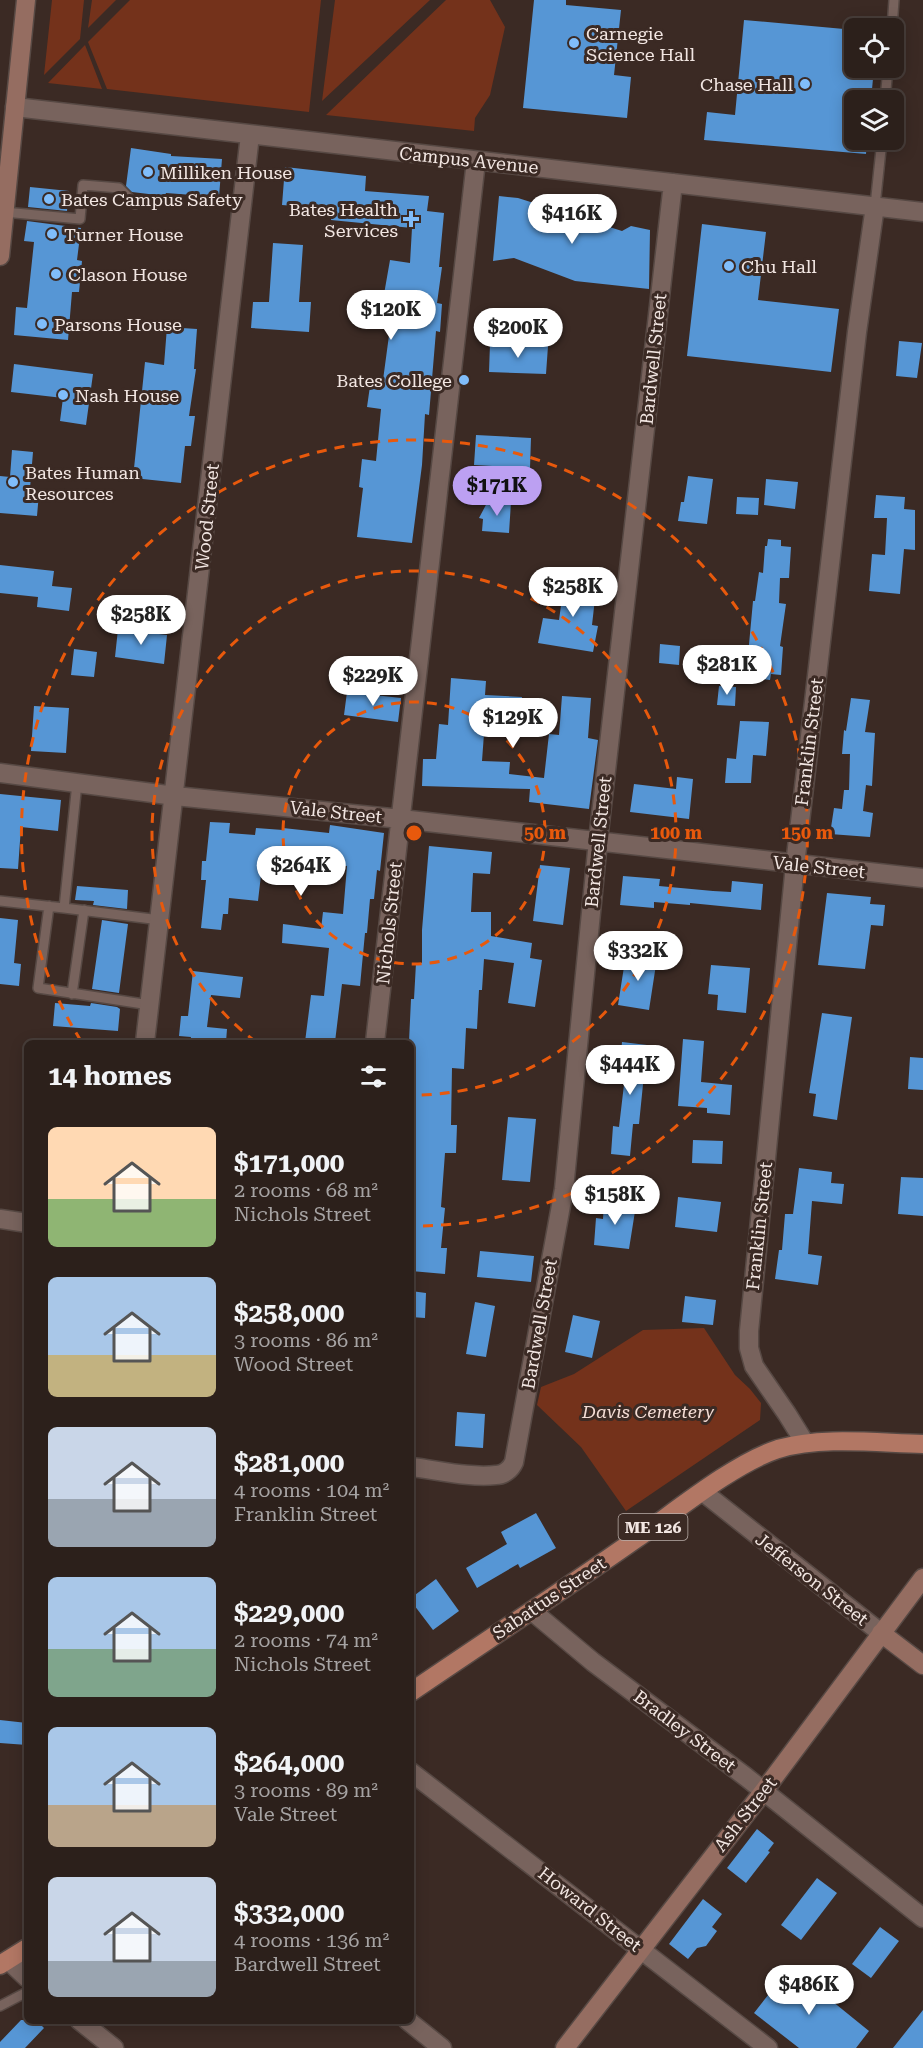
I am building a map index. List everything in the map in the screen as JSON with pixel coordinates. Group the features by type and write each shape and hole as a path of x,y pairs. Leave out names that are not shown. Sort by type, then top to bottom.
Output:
{"main road":[{"path":"0,255 26,0"},
{"name":"Sabattus Street","path":"414,1690 740,1467 776,1450 805,1443 923,1444"},
{"name":"Ash Street","path":"565,2048 763,1792 923,1578"},
{"name":"Jefferson Street","path":"881,1633 923,1665"},
{"path":"4,1963 24,1950"}],"street":[{"name":"Campus Avenue","path":"15,108 923,212"},
{"name":"Wood Street","path":"145,1040 250,135"},
{"name":"Nichols Street","path":"375,1040 476,161"},
{"name":"Bardwell Street","path":"414,1467 498,1476 506,1472 514,1462 564,1189 598,841 674,183"},
{"name":"Franklin Street","path":"805,1443 754,1366 749,1348 749,1331 795,865 857,332 875,206"},
{"name":"Vale Street","path":"0,773 175,796 923,878"},
{"path":"0,1219 24,1223"},
{"name":"Jefferson Street","path":"703,1492 881,1633"},
{"name":"Bradley Street","path":"532,1611 594,1662 923,1918"},
{"name":"Howard Street","path":"414,1774 768,2048"},
{"path":"4,1963 24,1976"},
{"path":"84,2024 114,2048"},
{"path":"412,2024 442,2048"}],"lane":[{"path":"893,18 894,0"},
{"path":"875,206 881,150"},
{"path":"4,212 80,219 83,185 119,188 135,204"},
{"path":"64,908 77,783"},
{"path":"0,901 160,920"},
{"path":"49,906 38,988 150,1005"},
{"path":"72,994 84,910"},
{"path":"0,2006 24,1994"}],"green space":[{"path":"52,0 84,0 80,39 44,75"},
{"path":"92,0 116,0 88,28"},
{"path":"130,0 321,0 309,112 107,89 88,42"},
{"path":"335,0 430,0 322,101"},
{"path":"446,0 490,0 505,27 490,95 475,118 474,131 326,115"},
{"path":"85,45 102,89 48,83"},
{"name":"Davis Cemetery","path":"704,1328 735,1375 761,1403 760,1420 626,1511 581,1447 537,1405 541,1387 574,1374 643,1330"}],"building":[{"name":"Carnegie Science Hall","path":"534,0 566,0 566,5 621,10 614,75 631,77 627,118 523,108"},
{"name":"Chase Hall","path":"744,20 844,29 844,78 873,78 872,90 844,90 844,150 866,150 866,154 704,140 707,112 735,115"},
{"path":"131,148 171,154 171,156 222,159 219,197 166,193 165,196 132,192 126,186"},
{"path":"285,167 366,176 365,191 429,196 427,211 444,213 439,267 442,267 437,303 442,304 440,332 436,331 429,415 425,414 422,465 412,543 357,537 363,488 359,487 362,459 376,461 381,409 367,407 371,379 383,380 390,328 381,328 390,260 410,263 412,228 331,220 332,209 282,205"},
{"name":"Bates Campus Safety","path":"30,187 69,191 67,211 28,207"},
{"path":"499,196 518,198 622,231 631,226 650,230 649,289 575,281 514,258 493,261"},
{"path":"27,221 81,228 77,260 82,261 79,292 72,292 68,340 14,335 16,307 27,308 34,242 24,241"},
{"name":"Chu Hall","path":"702,224 766,232 758,300 839,309 831,372 687,356"},
{"path":"273,243 303,245 299,302 311,302 309,332 251,328 253,302 269,302"},
{"path":"167,327 197,329 194,369 196,369 189,416 195,416 191,446 185,446 181,483 133,478 145,362 164,365"},
{"path":"899,341 922,343 917,378 896,376"},
{"path":"490,344 548,346 546,374 489,372"},
{"name":"Nash House","path":"14,364 93,374 86,425 60,421 63,398 11,392"},
{"path":"476,435 531,438 530,468 474,465"},
{"name":"Bates Human Resources","path":"12,450 33,452 30,488 31,493 39,493 37,516 0,513 0,476 10,477"},
{"path":"688,476 713,479 707,524 678,521"},
{"path":"766,479 798,482 795,509 764,505"},
{"path":"876,495 905,497 904,509 915,510 915,550 904,549 900,594 869,591 872,554 885,555 887,518 874,518"},
{"path":"737,497 759,498 758,515 736,514"},
{"path":"488,501 511,502 509,533 482,531 483,519 479,518"},
{"path":"768,539 781,540 781,546 791,547 789,578 780,578 779,603 786,604 780,646 783,647 781,675 771,674 770,680 746,677 753,601 755,601 759,572 763,573 765,546 767,546"},
{"path":"0,565 54,571 52,586 72,588 69,611 37,607 38,597 0,593"},
{"path":"565,577 597,581 592,625 598,626 593,652 538,643 543,618 559,620"},
{"path":"118,629 167,635 164,664 115,657"},
{"path":"660,644 680,646 679,665 659,663"},
{"path":"74,649 97,652 94,677 71,675"},
{"path":"451,678 486,681 485,695 522,697 520,723 485,720 482,761 510,762 509,774 544,778 549,734 559,735 562,696 591,698 588,738 598,740 589,809 529,802 530,789 422,786 423,759 436,759 439,724 448,725"},
{"path":"719,686 736,687 735,706 717,705"},
{"path":"347,692 401,698 398,722 344,715"},
{"path":"851,698 870,700 865,732 875,733 872,786 866,785 863,811 873,813 870,837 830,834 834,808 842,809 844,790 849,790 850,754 842,754 844,730 846,731"},
{"path":"34,706 69,708 66,753 31,751"},
{"path":"740,721 769,722 766,756 753,755 751,783 725,783 727,758 736,759"},
{"path":"677,777 693,779 689,819 630,812 634,784 676,789"},
{"path":"0,794 61,800 58,831 21,827 18,869 0,868"},
{"path":"210,822 230,823 229,833 255,835 256,828 283,830 283,828 329,833 330,825 384,833 380,871 377,870 374,899 370,899 360,986 342,984 335,1040 305,1040 311,995 324,996 329,948 282,943 283,924 321,929 323,912 343,914 347,866 304,860 302,878 261,875 258,901 229,898 228,914 223,914 221,930 201,928 206,880 201,880 202,861 206,861"},
{"path":"429,846 492,852 490,874 473,873 471,912 491,912 491,936 532,943 530,958 542,960 535,1007 508,1003 514,963 484,959 482,990 479,990 477,1029 466,1028 464,1069 452,1068 451,1125 457,1125 456,1153 445,1153 441,1207 445,1208 441,1248 447,1248 445,1274 414,1271 414,1040 409,1040 416,963 422,963 422,930"},
{"path":"540,865 570,868 563,925 533,921"},
{"path":"623,876 660,879 659,886 713,891 731,892 732,881 763,884 761,910 690,903 690,905 654,902 654,908 620,905"},
{"path":"77,886 128,890 127,909 93,905 94,901 75,900"},
{"path":"827,893 871,897 870,904 885,905 883,926 871,925 865,969 818,965"},
{"path":"0,918 18,920 14,963 21,964 19,986 0,984"},
{"path":"102,920 128,924 119,993 92,989"},
{"path":"626,954 657,958 649,1010 618,1005"},
{"path":"711,965 750,968 746,1013 717,1010 718,995 708,994"},
{"path":"193,971 243,977 240,998 211,995 207,1027 227,1029 226,1040 190,1040 191,1037 179,1036 181,1016 188,1016"},
{"path":"55,1003 90,1006 91,1003 117,1007 120,1009 118,1031 53,1026"},
{"path":"822,1013 852,1017 837,1120 813,1116 816,1094 809,1093"},
{"path":"683,1039 704,1041 701,1082 732,1085 730,1115 707,1113 707,1108 678,1106"},
{"path":"622,1042 647,1045 639,1124 633,1124 630,1156 611,1154 613,1126 619,1127 625,1076 619,1075"},
{"path":"910,1057 923,1058 923,1090 908,1089"},
{"path":"508,1117 536,1119 530,1182 502,1180"},
{"path":"693,1140 723,1141 722,1164 692,1163"},
{"path":"799,1168 832,1172 831,1183 844,1184 842,1204 812,1201 808,1254 822,1256 818,1285 775,1279 779,1250 782,1250 785,1214 793,1214"},
{"path":"901,1177 923,1178 923,1216 898,1214"},
{"path":"678,1197 721,1202 717,1232 675,1227"},
{"path":"604,1202 636,1205 629,1249 594,1245 596,1218 603,1219"},
{"path":"480,1251 534,1256 531,1282 477,1277"},
{"path":"414,1291 426,1293 425,1318 414,1317"},
{"path":"685,1296 716,1300 713,1325 682,1322"},
{"path":"475,1302 495,1306 486,1357 466,1354"},
{"path":"573,1315 600,1321 592,1358 565,1352"},
{"path":"457,1412 485,1414 483,1448 455,1446"},
{"path":"536,1513 556,1548 520,1568 518,1564 477,1588 466,1568 507,1544 501,1532"},
{"path":"436,1579 459,1611 433,1630 414,1605 414,1596"},
{"path":"0,1720 24,1723 24,1745 0,1743"},
{"path":"757,1829 774,1843 768,1851 770,1852 746,1883 727,1868"},
{"path":"817,1878 837,1893 801,1940 781,1925"},
{"path":"703,1899 722,1914 712,1927 717,1931 706,1946 697,1948 688,1959 669,1944"},
{"path":"880,1927 899,1941 871,1978 852,1964"},
{"path":"790,1967 869,2031 856,2048 799,2048 754,2013"},
{"path":"923,2010 923,2048 893,2048"},
{"path":"21,2020 24,2020 24,2024 40,2024 44,2028 25,2048 0,2048 0,2042"}],"place":[{"name":"Carnegie Science Hall","path":"574,43"},
{"name":"Chase Hall","path":"805,84"},
{"name":"Milliken House","path":"148,172"},
{"name":"Bates Campus Safety","path":"49,199"},
{"name":"Bates Health Services","path":"411,219"},
{"name":"Turner House","path":"52,234"},
{"name":"Chu Hall","path":"729,266"},
{"name":"Clason House","path":"56,274"},
{"name":"Parsons House","path":"42,324"},
{"name":"Bates College","path":"464,380"},
{"name":"Nash House","path":"63,395"},
{"name":"Bates Human Resources","path":"13,482"}]}
